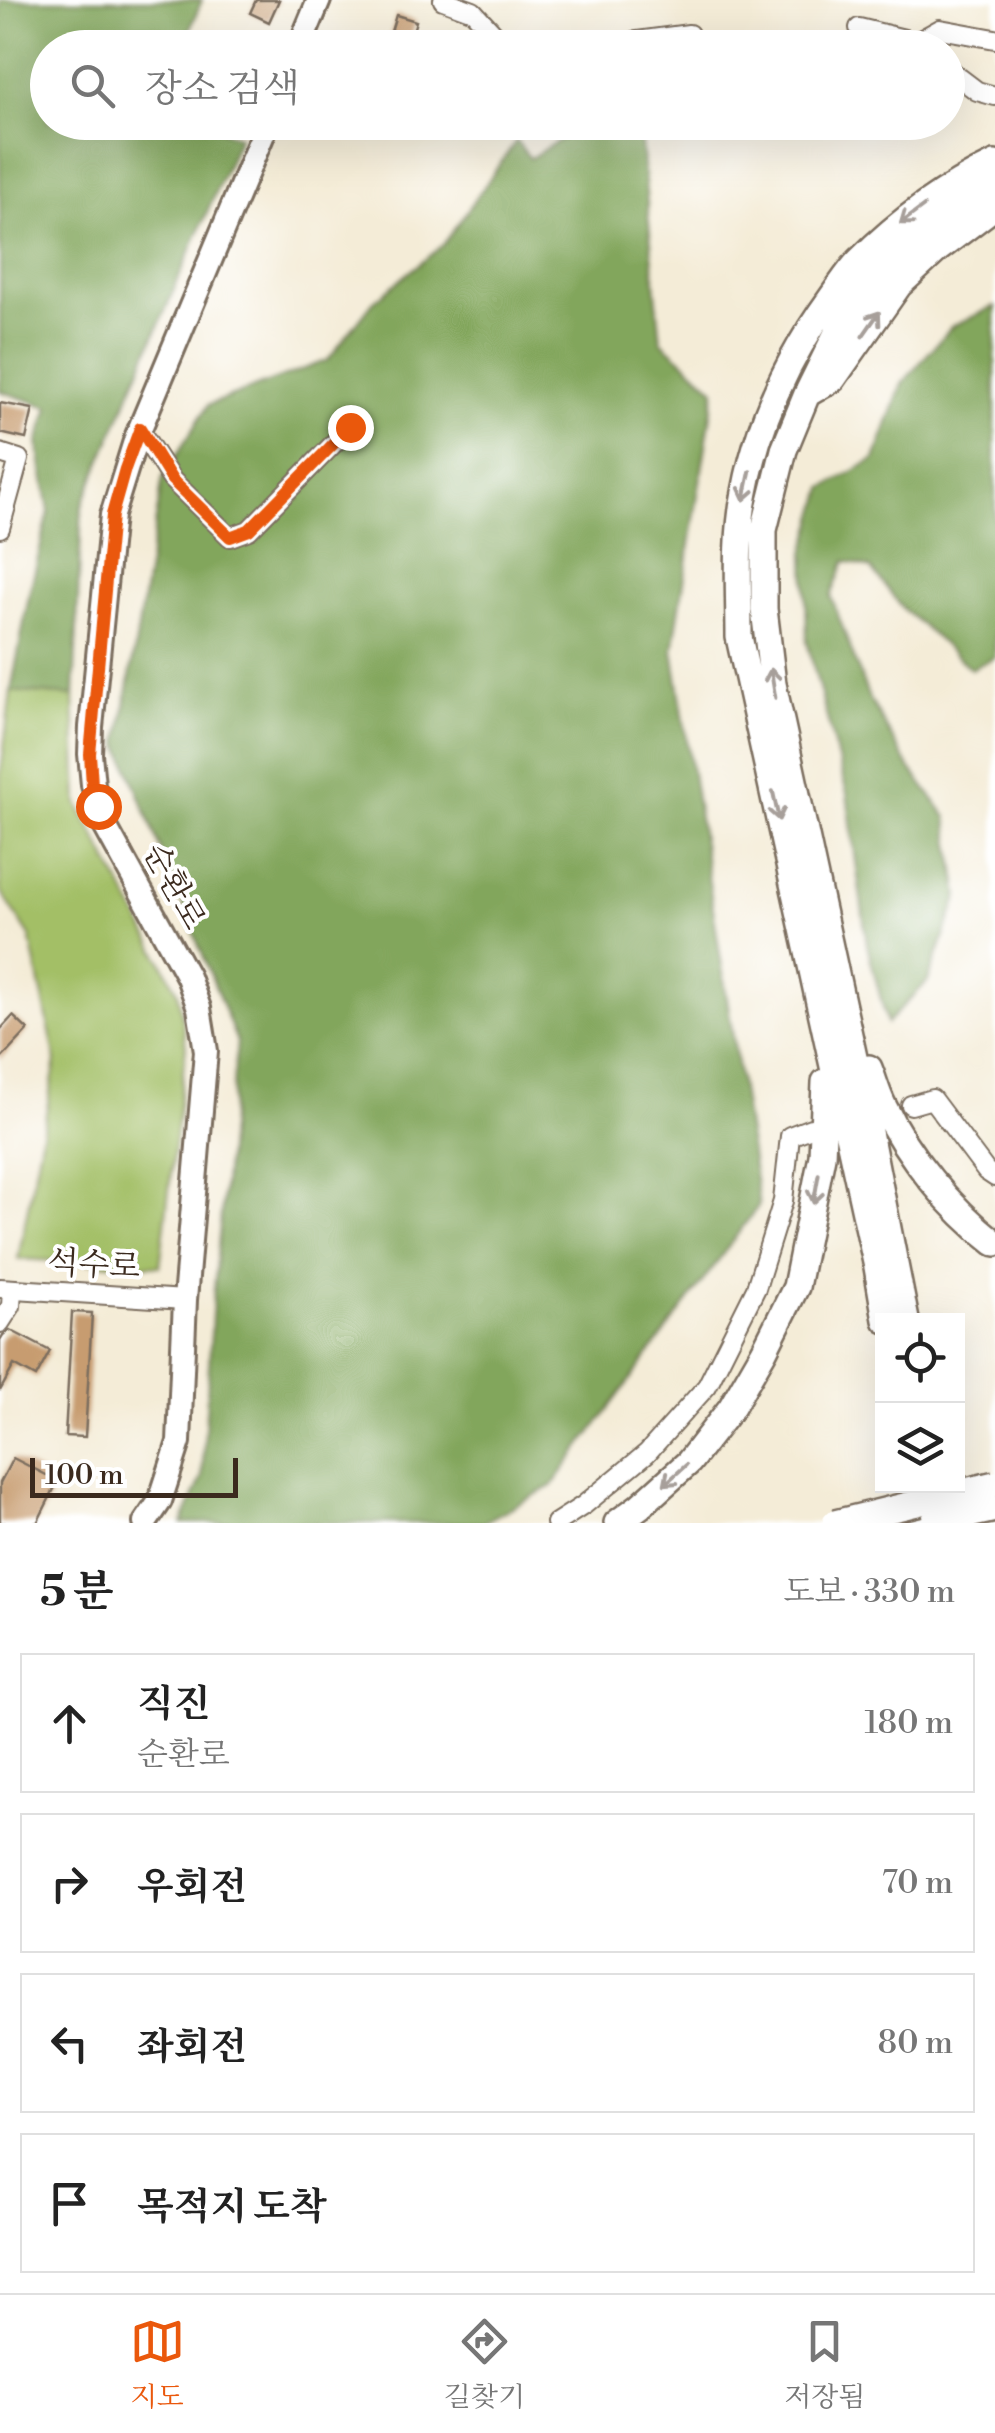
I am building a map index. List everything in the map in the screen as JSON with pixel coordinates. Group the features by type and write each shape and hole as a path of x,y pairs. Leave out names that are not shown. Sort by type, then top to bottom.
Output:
{"highway":[{"path":"885,1313 739,637 744,495 759,434 784,376 813,323 856,264 910,215 962,180 995,164"},
{"path":"905,1313 773,684 764,609 764,530 784,450 807,394 838,333 871,282 922,232 995,184"},
{"path":"807,394 834,379 899,285 938,248 995,206"},
{"path":"617,1523 689,1462 731,1408 796,1287 822,1156 826,1092 808,954"},
{"path":"838,984 883,1105 906,1145 946,1198 987,1236"},
{"path":"835,1523 995,1484"},
{"path":"915,1493 920,1523"},
{"path":"939,1493 941,1523"},
{"path":"933,1523 995,1509"}],"main road":[{"path":"306,30 319,0"},
{"name":"순환로","path":"145,1523 160,1501 179,1442 185,1300 206,1051 199,1008 182,965 105,826 92,785 90,754 112,515 140,428 260,140"}],"street":[{"path":"443,0 473,12 490,30"},
{"path":"858,28 867,30"},
{"path":"965,34 995,39"},
{"path":"965,82 977,91 995,96"},
{"path":"140,428 172,480 230,537 249,530 350,427"},
{"path":"0,453 19,459 0,528"},
{"path":"911,1105 932,1099 995,1178"},
{"path":"556,1523 647,1453 707,1386 756,1288 784,1201 790,1136 810,1128"},
{"path":"0,1323 10,1306 6,1289"},
{"name":"석수로","path":"6,1289 185,1300"}],"green space":[{"path":"0,0 202,0 190,30 30,30 30,140 238,140 82,506 74,696 11,691 49,512 38,443 49,407 0,391"},
{"path":"559,140 641,140 661,341 715,389 673,650 759,1205 552,1486 482,1523 182,1523 202,1478 213,1300 237,1042 119,743 163,477 208,405 328,360 373,302 443,245 516,141 530,158"},
{"path":"995,306 995,657 971,669 903,609 871,568 845,561 831,596 868,696 907,764 947,817 959,896 928,981 887,1023 867,945 847,794 807,642 805,552 824,488 875,459 902,384 951,327"},
{"path":"11,691 74,696 78,804 178,992 186,1047 160,1266 18,1259 56,1061 30,936 0,890 0,778"}],"building":[{"path":"256,0 279,0 269,22 250,13"},
{"path":"396,15 416,21 413,30 391,30"},
{"path":"0,403 33,409 26,439 0,433"},
{"path":"13,1016 28,1030 0,1060 0,1030"},
{"path":"72,1312 92,1313 85,1437 65,1436"},
{"path":"10,1330 50,1351 36,1377 14,1365 0,1391 0,1340"},
{"path":"13,1458 58,1481 37,1523 0,1523 0,1483"}],"route":[{"path":"98,806 90,754 112,515 140,428 172,480 230,537 249,530 350,427"}]}
